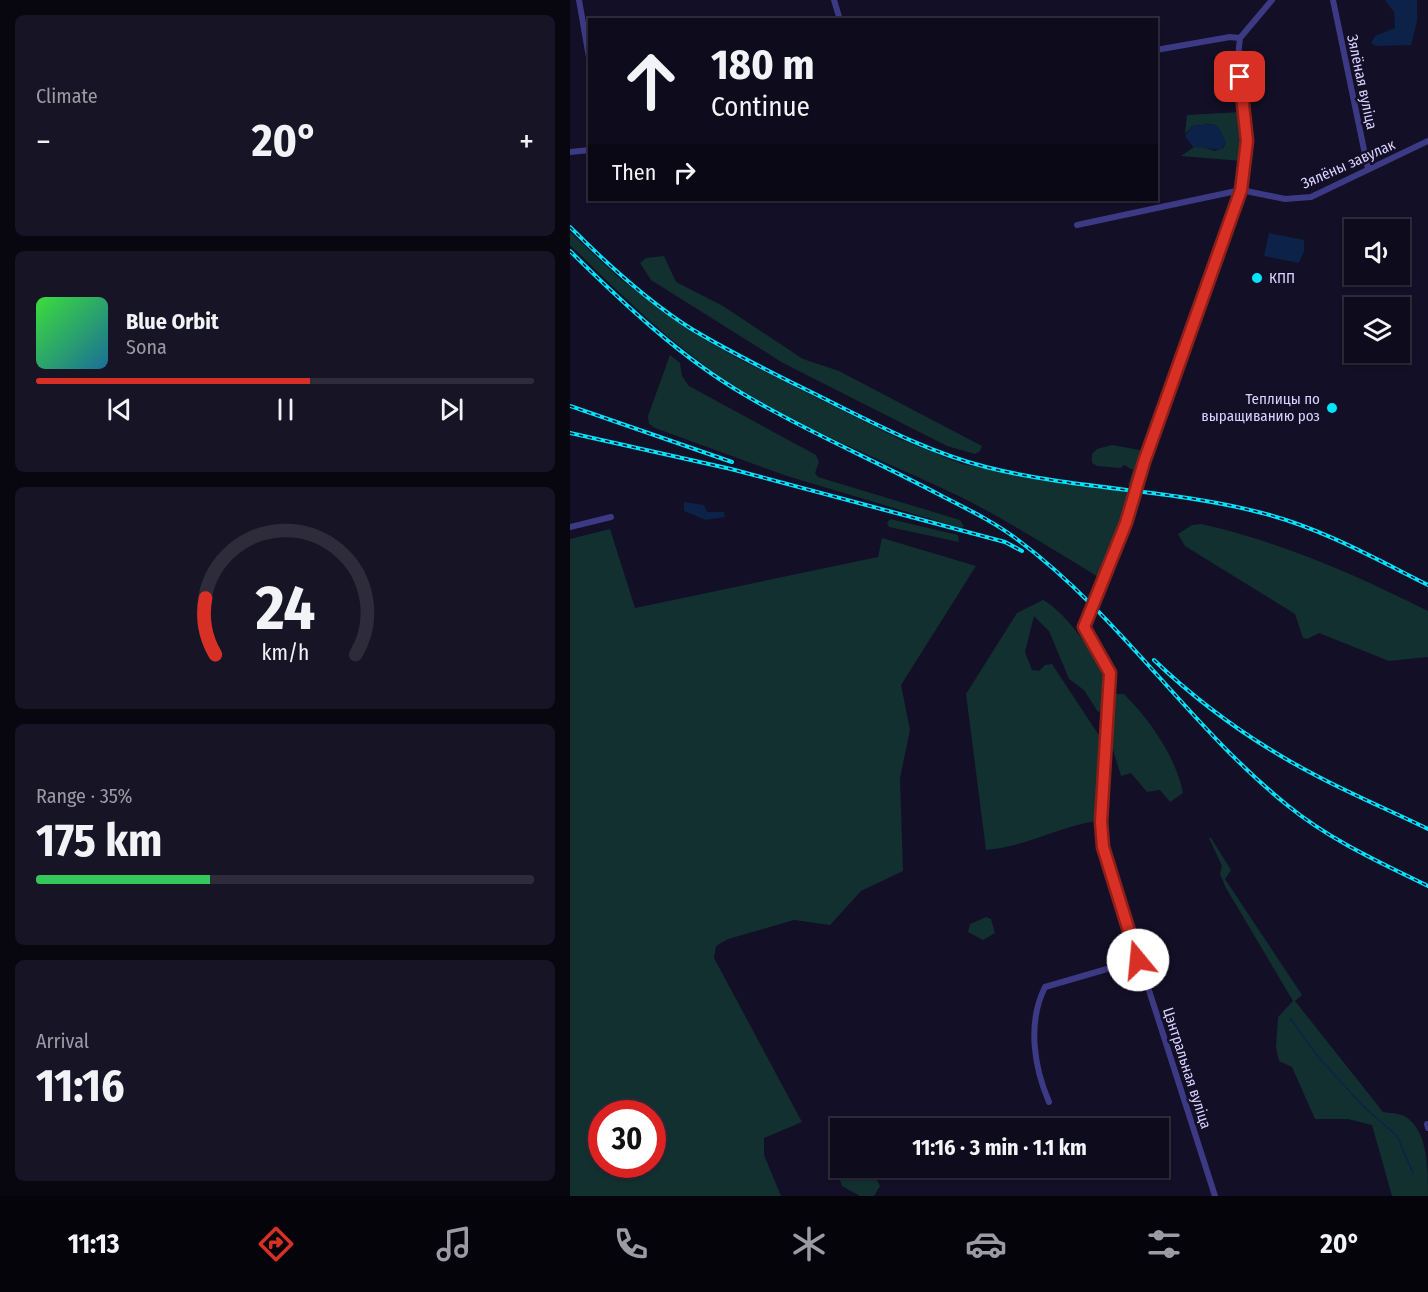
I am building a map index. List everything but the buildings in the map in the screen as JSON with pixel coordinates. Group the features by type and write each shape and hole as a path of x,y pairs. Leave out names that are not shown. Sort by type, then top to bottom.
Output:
{"street":[{"path":"579,0 588,52"},
{"path":"834,0 839,18"},
{"path":"1158,50 1230,37 1240,38 1272,0"},
{"name":"Зялёная вуліца","path":"1333,0 1368,169"},
{"name":"Цэнтральная вуліца","path":"1215,1196 1103,847 1102,808 1110,673 1084,627 1126,523 1144,462 1241,190 1247,141 1238,56 1240,38"},
{"name":"Зялёны завулак","path":"1241,190 1296,200 1311,197 1428,141"},
{"path":"570,152 588,150"},
{"path":"1077,225 1241,190"},
{"path":"570,528 611,517"},
{"path":"1049,1102 1034,1052 1040,999 1045,987 1138,960"}],"green space":[{"path":"1241,112 1242,161 1181,156 1197,145 1215,151 1223,148 1226,142 1213,124 1192,126 1185,134 1187,115"},
{"path":"1242,161 1237,187 1234,189"},
{"path":"570,232 619,278 688,329 735,357 897,438 962,464 1027,477 1133,490 1100,578 981,507 852,448 743,391 696,359 652,323 570,245"},
{"path":"664,256 676,282 723,306 803,359 839,371 982,446 980,451 975,454 947,446 783,363 651,280 640,263 646,258"},
{"path":"670,355 680,363 682,376 689,386 816,455 819,462 815,473 818,477 960,520 964,526 961,528 787,476 655,428 649,424 648,416"},
{"path":"1112,445 1145,451 1134,487 1128,485 1133,470 1124,465 1121,468 1097,466 1092,463 1092,454 1097,449"},
{"path":"890,519 958,535 959,542 889,527 887,523"},
{"path":"1201,524 1260,540 1317,560 1428,611 1428,657 1389,661 1319,633 1307,639 1303,638 1295,614 1185,546 1178,534 1192,525"},
{"path":"610,529 635,608 878,557 882,538 976,566 901,685 910,730 900,778 903,871 861,891 830,925 794,920 728,939 716,946 714,958 802,1122 764,1138 764,1155 781,1196 570,1196 570,539"},
{"path":"1043,600 1062,615 1081,638 1097,664 1105,686 1104,710 1098,712 1084,690 1069,679 1049,631 1034,616 1025,652 1032,670 1039,671 1045,665 1052,664 1102,740 1096,821 1014,845 986,850 966,694 1017,613"},
{"path":"1114,694 1124,694 1134,704 1168,753 1180,779 1183,793 1170,802 1160,790 1147,792 1131,773 1121,776 1110,740"},
{"path":"1209,838 1231,870 1225,879 1302,995 1295,1001 1383,1112 1406,1117 1419,1131 1425,1152 1428,1196 1392,1196 1372,1125 1348,1119 1315,1119 1292,1067 1279,1061 1276,1047 1278,1017 1293,1001 1226,888 1220,874 1222,866"},
{"path":"986,917 991,919 995,933 983,940 968,932 970,924"},
{"path":"839,1178 876,1178 880,1186 874,1196 860,1196 842,1186"}],"water":[{"path":"1385,0 1417,0 1417,21 1411,45 1376,46 1371,43 1375,36 1395,28 1394,12"},
{"path":"1214,124 1220,129 1226,142 1221,150 1193,147 1185,136 1192,126"},
{"path":"1269,233 1304,240 1304,251 1299,263 1264,256"},
{"path":"684,502 704,505 707,512 724,512 725,517 706,520 684,511"}],"waterway":[{"path":"1290,1018 1319,1058 1363,1106 1397,1136 1413,1173"}],"railway":[{"path":"570,227 627,281 690,328 870,422 927,447 966,461 1020,475 1194,499 1284,519 1326,535 1428,585"},
{"path":"570,251 653,329 721,380 792,421 979,515 1018,540 1089,602 1218,741 1287,805 1338,840 1428,886"},
{"path":"570,406 732,462"},
{"path":"570,433 731,469 1005,542 1022,551"},
{"path":"1154,660 1211,709 1274,752 1331,783 1428,829"}],"place":[{"name":"КПП","path":"1257,278"},
{"name":"Теплицы по выращиванию роз","path":"1332,408"}],"route":[{"path":"1138,960 1103,847 1101,822 1106,760 1106,721 1111,678 1109,667 1084,627 1126,523 1144,462 1241,190 1246,168 1247,141 1240,77"}]}
